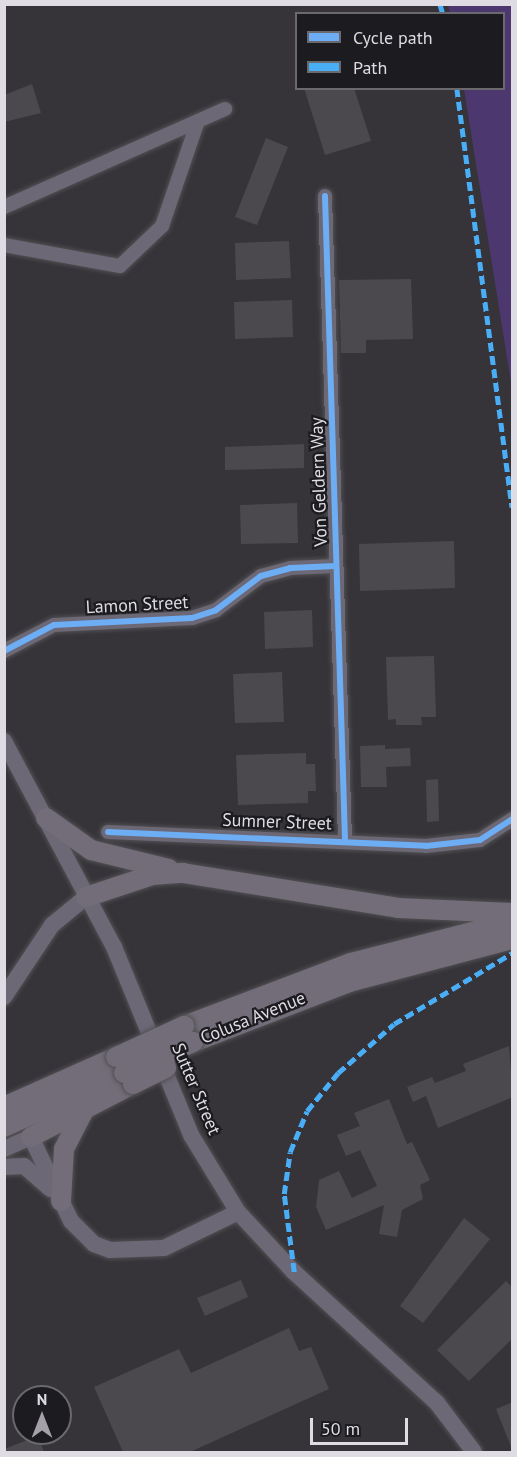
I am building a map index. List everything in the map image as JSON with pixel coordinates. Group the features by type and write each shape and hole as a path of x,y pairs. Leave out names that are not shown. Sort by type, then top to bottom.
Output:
{"highway":[{"path":"46,818 91,850 183,873 417,910 513,913"},
{"path":"86,897 152,875 183,873"},
{"name":"Colusa Avenue","path":"4,1127 351,963 513,922"},
{"name":"Colusa Avenue","path":"192,1040 279,1006 383,972 513,939"},
{"path":"31,1137 86,1108 124,1071"},
{"name":"Colusa Avenue","path":"4,1107 124,1071"},
{"path":"61,1201 64,1149 86,1108"}],"main road":[{"name":"Sutter Street","path":"4,741 46,818 144,1014 191,1135 238,1212 294,1272 437,1403 474,1452"},
{"path":"4,997 52,925 86,897"},
{"path":"4,1149 31,1137 71,1221 94,1244 129,1252 164,1248 238,1212"},
{"path":"4,1167 24,1166 37,1173 61,1201"}],"street":[{"path":"4,207 225,109"},
{"path":"4,245 120,266 162,226 198,121"},
{"name":"Von Geldern Way","path":"325,196 345,839"},
{"name":"Lamon Street","path":"4,651 54,625 192,618 216,610 261,576 290,568 336,566"},
{"name":"Sumner Street","path":"108,832 345,839 426,846 480,840 513,819"}],"shaded area":[{"path":"448,5 512,5 512,389 464,90 505,90 505,12 450,12"}],"building":[{"path":"32,84 41,113 4,122 4,95"},
{"path":"305,90 355,90 371,141 325,155"},
{"path":"266,138 288,147 257,225 235,217"},
{"path":"289,241 291,278 236,280 235,243"},
{"path":"411,279 413,339 366,340 366,353 341,353 339,280"},
{"path":"292,300 293,337 235,339 234,302"},
{"path":"304,444 304,468 225,470 225,447"},
{"path":"297,503 298,543 241,544 240,505"},
{"path":"454,541 455,588 360,591 359,544"},
{"path":"312,610 313,647 265,649 264,612"},
{"path":"434,656 436,717 421,717 422,725 396,725 396,719 388,720 386,657"},
{"path":"282,672 284,722 235,723 233,674"},
{"path":"385,745 385,749 410,748 411,766 386,767 387,787 361,787 360,746"},
{"path":"306,753 306,764 315,764 316,791 308,791 308,803 238,805 236,755"},
{"path":"438,779 439,821 427,822 426,780"},
{"path":"509,1046 513,1097 438,1128 426,1096 413,1102 407,1087 432,1077 435,1083 466,1071 463,1064"},
{"path":"389,1099 407,1144 412,1142 430,1180 420,1185 423,1199 402,1210 397,1237 379,1234 384,1205 326,1230 316,1207 319,1180 339,1171 352,1198 377,1186 360,1150 346,1156 337,1135 360,1126 354,1113"},
{"path":"464,1218 490,1239 423,1323 400,1306"},
{"path":"241,1280 248,1297 205,1316 197,1298"},
{"path":"506,1281 513,1288 513,1338 469,1381 437,1350"},
{"path":"289,1328 299,1351 311,1347 329,1389 190,1452 123,1452 94,1387 179,1349 191,1373"},
{"path":"513,1402 513,1449 512,1449 496,1409"},
{"path":"14,1445 41,1445 44,1452 4,1452 4,1449"}],"marked path":[{"path":"440,4 442,12"},
{"path":"457,90 512,507"},
{"path":"294,1272 284,1194 290,1152 307,1111 338,1073 394,1024 512,953"}],"cycle path":[{"path":"325,196 345,839"},
{"path":"4,651 54,625 192,618 216,610 261,576 290,568 336,566"},
{"path":"108,832 426,846 480,840 512,819"}]}
